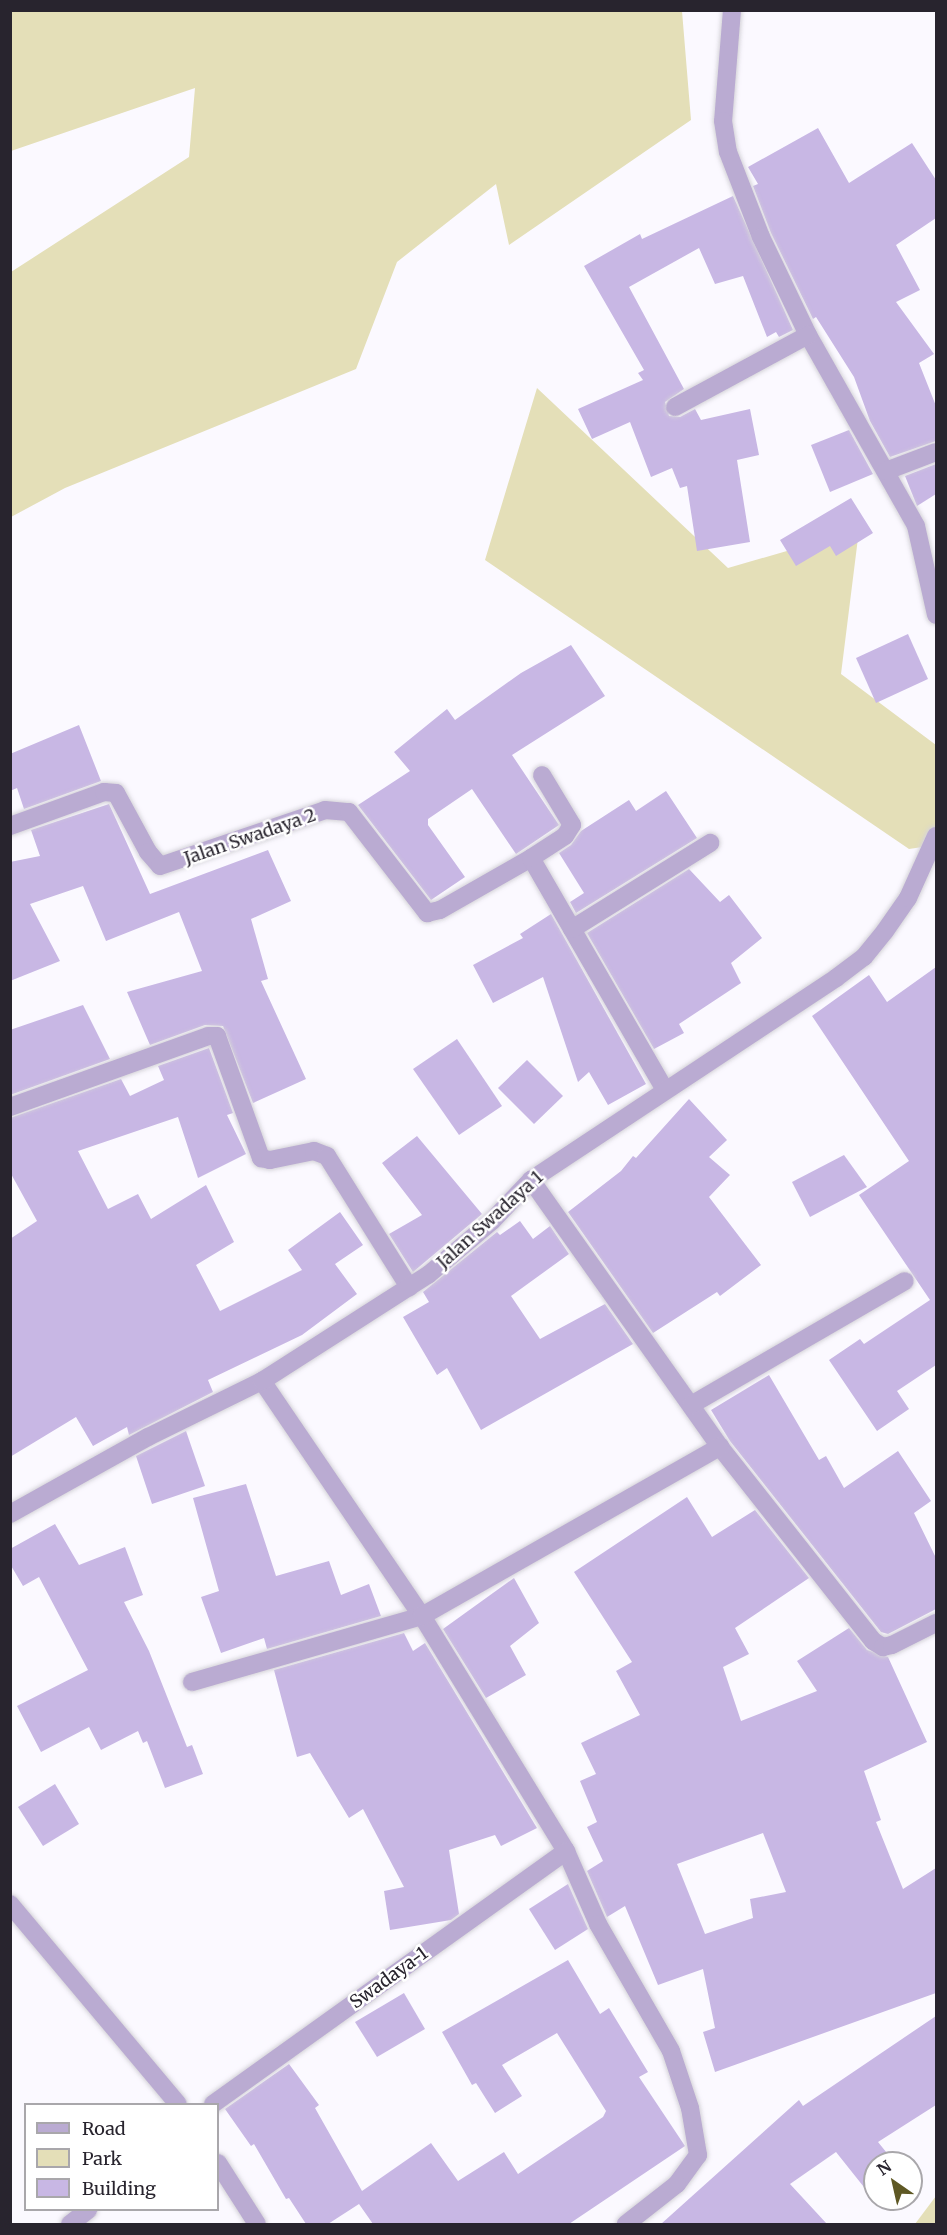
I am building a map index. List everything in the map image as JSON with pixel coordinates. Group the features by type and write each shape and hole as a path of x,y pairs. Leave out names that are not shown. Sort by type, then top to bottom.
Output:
{"street":[{"path":"732,10 723,121 728,152 761,237 808,335 916,526 936,615"},
{"path":"675,407 808,335"},
{"path":"886,471 936,452"},
{"path":"542,775 572,825 565,836 531,858 664,1089"},
{"name":"Jalan Swadaya 2","path":"10,826 104,792 116,794 148,852 160,866 169,865 325,810 349,813 427,913 440,910 531,858"},
{"name":"Jalan Swadaya 1","path":"10,1514 147,1437 262,1381 409,1287 457,1252 531,1180 664,1089 756,1033 864,957 908,898 936,836"},
{"path":"572,929 710,843"},
{"path":"10,1107 208,1036 217,1036 261,1158 270,1160 314,1151 327,1156 409,1287"},
{"path":"531,1180 720,1447 873,1641 883,1647 892,1645 936,1623"},
{"path":"691,1405 905,1281"},
{"path":"262,1381 422,1616 566,1851 607,1941 671,2051 698,2155 692,2167 626,2224"},
{"path":"192,1682 422,1616 720,1447"},
{"name":"Swadaya-1","path":"214,2103 566,1851"},
{"path":"10,1904 177,2103"},
{"path":"219,2165 257,2224"},
{"path":"70,2224 87,2211"}],"green space":[{"path":"10,11 682,11 691,120 509,245 496,184 397,262 356,369 65,488 11,517 11,272 189,157 195,88 11,151"},
{"path":"537,388 728,568 859,530 841,674 936,745 936,845 909,849 485,560"},
{"path":"936,2196 936,2224 915,2224"}],"building":[{"path":"818,128 849,183 912,143 936,180 936,218 896,245 920,290 896,302 934,354 919,363 936,406 936,441 890,457 870,421 854,377 816,317 813,319 771,233 753,186 758,184 748,167"},
{"path":"733,196 793,330 779,337 776,332 767,337 743,276 715,284 699,248 629,287 684,389 665,402 669,416 680,417 695,409 701,420 750,409 759,455 737,460 750,542 697,551 687,486 680,488 672,468 651,477 630,422 592,439 578,409 643,380 638,373 644,370 584,266 640,234 642,239"},
{"path":"849,430 873,474 830,492 811,445"},
{"path":"936,464 936,494 917,506 905,476"},
{"path":"851,498 873,533 836,556 830,546 796,566 780,540"},
{"path":"908,634 928,679 876,703 856,658"},
{"path":"571,645 605,696 512,755 559,825 516,854 472,789 428,819 428,825 465,877 431,900 358,805 410,771 394,752 447,709 455,720 521,673"},
{"path":"79,725 101,781 24,809 17,788 10,791 10,754"},
{"path":"666,791 697,838 576,913 570,902 584,893 559,853 571,845 581,831 629,800 636,811"},
{"path":"109,804 150,894 268,850 291,901 251,919 268,979 261,981 306,1079 253,1103 223,1026 205,1025 150,1045 127,992 202,971 179,912 106,941 83,886 30,904 60,961 10,981 10,862 40,856 31,830"},
{"path":"689,869 720,902 729,895 762,938 731,963 741,983 679,1024 684,1033 654,1049 587,933"},
{"path":"551,914 646,1084 608,1105 589,1072 578,1082 543,977 493,1003 473,965 523,938 520,934"},
{"path":"936,967 936,1365 897,1391 909,1409 877,1431 829,1360 860,1339 864,1344 930,1300 859,1195 909,1161 812,1016 869,975 887,1002"},
{"path":"83,1005 110,1059 10,1095 10,1030"},
{"path":"457,1039 502,1106 459,1135 413,1069"},
{"path":"209,1048 233,1113 227,1115 246,1154 198,1178 178,1117 78,1151 108,1209 138,1194 151,1219 206,1185 234,1242 196,1265 220,1311 302,1270 288,1250 340,1212 363,1245 335,1264 357,1294 302,1335 208,1380 213,1392 129,1435 127,1427 93,1446 76,1417 10,1457 10,1239 37,1221 10,1172 10,1118 121,1079 130,1096 164,1080 158,1066"},
{"path":"527,1060 563,1096 534,1124 498,1088"},
{"path":"689,1099 727,1140 709,1157 730,1175 709,1197 761,1265 720,1296 717,1292 653,1333 568,1212 621,1171 633,1156 636,1158"},
{"path":"417,1136 482,1214 413,1272 389,1234 422,1215 382,1163"},
{"path":"844,1155 867,1187 810,1217 792,1182"},
{"path":"520,1221 533,1239 550,1226 569,1254 511,1296 540,1339 605,1304 633,1344 481,1430 447,1368 437,1375 403,1317 429,1302 423,1292 497,1232 500,1235"},
{"path":"769,1375 819,1460 826,1456 844,1488 898,1451 931,1501 914,1513 936,1558 936,1609 888,1634 881,1632 730,1441 711,1410"},
{"path":"186,1431 205,1486 152,1504 136,1456"},
{"path":"246,1484 276,1576 329,1561 341,1595 369,1584 381,1616 267,1649 264,1638 221,1653 201,1597 219,1591 193,1498"},
{"path":"687,1497 712,1537 755,1510 809,1578 735,1628 749,1654 723,1667 741,1721 817,1691 797,1661 849,1628 867,1650 888,1657 927,1742 864,1771 881,1820 876,1822 903,1889 936,1868 936,1993 715,2072 703,2032 715,2028 703,1969 658,1985 625,1906 607,1917 587,1871 603,1861 587,1827 597,1822 580,1781 596,1774 581,1743 640,1715 616,1671 632,1662 574,1572","holes":["763,1833 786,1892 750,1899 753,1918 705,1934 677,1864"]},
{"path":"55,1524 79,1565 125,1547 143,1595 124,1602 149,1651 187,1747 192,1745 203,1774 165,1788 147,1741 143,1743 138,1731 101,1750 89,1727 41,1752 17,1706 88,1670 39,1577 23,1586 10,1564 10,1549"},
{"path":"514,1578 539,1623 510,1646 526,1675 486,1698 443,1629"},
{"path":"404,1633 413,1651 425,1643 537,1828 501,1846 495,1835 449,1850 459,1914 451,1920 390,1930 384,1891 404,1887 363,1809 349,1818 310,1753 297,1757 274,1670"},
{"path":"55,1784 79,1824 43,1846 18,1807"},
{"path":"568,1884 588,1929 555,1950 529,1909"},
{"path":"568,1960 600,2014 609,2008 648,2072 639,2077 685,2146 569,2224 373,2224 359,2204 328,2224 306,2224 289,2198 286,2199 254,2144 251,2146 225,2109 289,2064 319,2105 315,2108 362,2191 431,2143 458,2181 504,2152 518,2174 603,2117 606,2111 557,2033 502,2065 522,2096 495,2113 476,2083 472,2085 442,2032"},
{"path":"404,1993 425,2029 377,2057 355,2022"},
{"path":"936,2016 936,2105 878,2142 885,2151 863,2151 863,2186 836,2152 790,2184 827,2224 661,2224 799,2100 803,2106"}]}
